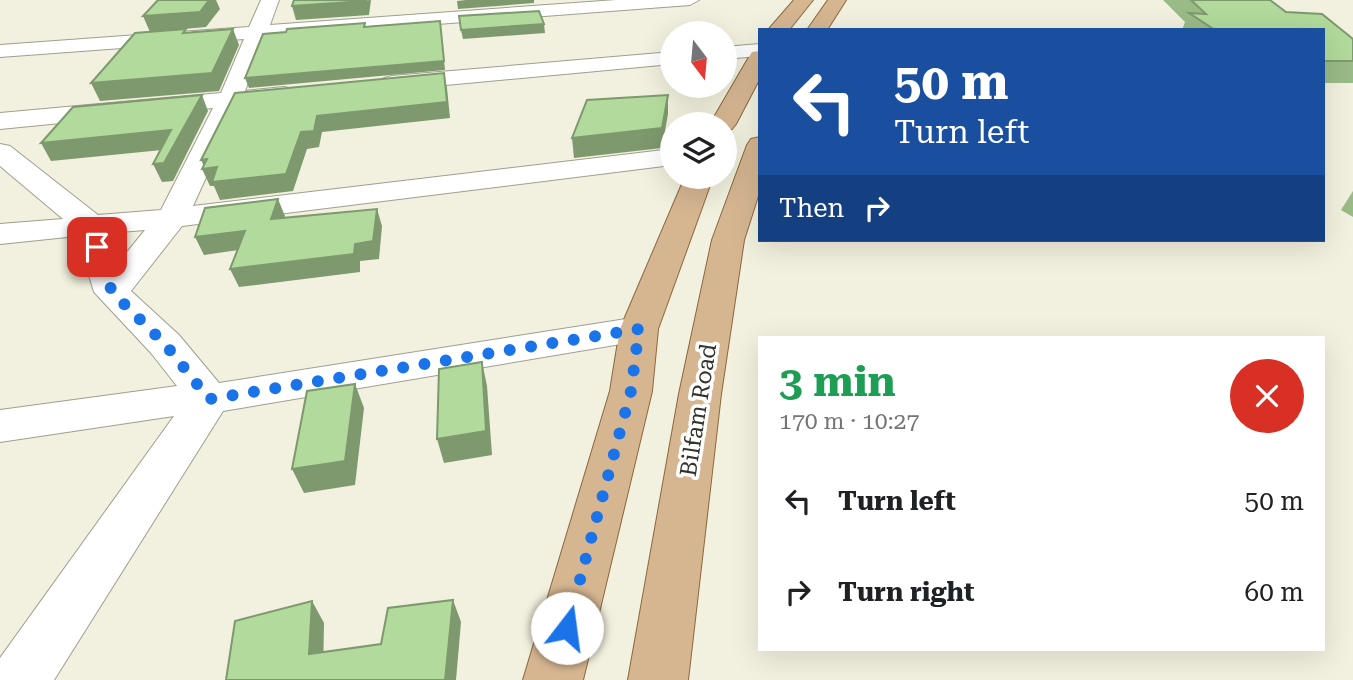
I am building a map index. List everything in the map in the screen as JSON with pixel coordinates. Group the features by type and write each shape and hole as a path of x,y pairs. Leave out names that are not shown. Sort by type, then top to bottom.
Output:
{"main road":[{"path":"780,28 804,0"},
{"path":"818,28 836,0"},
{"path":"730,112 758,61"},
{"name":"Bilfam Road","path":"658,680 700,394 728,240 758,151"},
{"path":"553,680 631,391 639,329 694,189"}],"street":[{"path":"112,292 172,218 230,99 270,0"},
{"path":"0,51 599,4 690,0"},
{"path":"599,4 620,62"},
{"path":"737,52 758,50"},
{"path":"364,86 660,59"},
{"path":"0,121 310,91"},
{"path":"0,152 89,224 112,292 165,344 209,399"},
{"path":"0,234 172,218 660,158"},
{"path":"0,426 149,403 209,399 639,329"},
{"path":"20,680 209,399"}],"building":[{"path":"158,0 209,0 200,12 143,16"},
{"path":"294,0 366,0 366,1 292,6"},
{"path":"1191,0 1270,0 1286,12 1322,14 1353,39 1353,61 1325,61 1325,28 1212,28 1189,13 1206,14"},
{"path":"539,11 544,24 461,30 459,16"},
{"path":"440,21 444,61 245,78 263,34 286,32 287,29 365,23 364,27"},
{"path":"186,29 183,33 233,29 212,73 91,83 135,33"},
{"path":"444,73 447,102 317,116 314,131 301,132 286,174 212,182 217,167 202,169 207,159 201,160 235,93"},
{"path":"202,95 164,163 153,164 171,130 41,143 73,107"},
{"path":"660,95 660,98 667,98 665,112 660,112 660,128 572,138 587,100"},
{"path":"278,199 271,219 377,209 373,241 355,244 354,254 230,269 245,231 195,237 205,208"},
{"path":"482,362 486,431 437,439 439,369"},
{"path":"355,384 345,461 292,469 307,391"},
{"path":"453,600 445,680 226,680 235,621 312,601 309,654 381,644 388,608"}],"route":[{"path":"97,247 112,292 165,344 209,399 639,329 631,391 567,628"}]}
